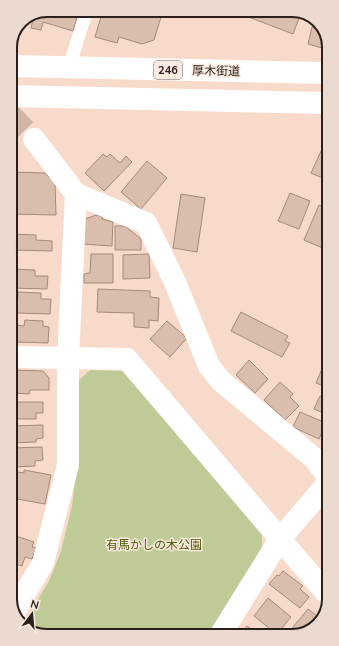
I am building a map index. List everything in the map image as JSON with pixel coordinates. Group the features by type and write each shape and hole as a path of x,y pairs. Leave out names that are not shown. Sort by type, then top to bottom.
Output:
{"main road":[{"name":"厚木街道","path":"17,66 322,73"},
{"path":"17,96 322,103"},
{"path":"34,139 76,194 146,223 175,282 209,366 221,381 315,460 322,469"},
{"path":"18,605 43,563 68,464 68,359 76,194"},
{"path":"17,357 127,359 322,588"},
{"path":"224,629 280,539 322,490"}],"lane":[{"path":"69,67 85,17"}],"green space":[{"name":"有馬かしの木公園","path":"90,370 122,371 262,533 262,554 212,629 46,629 32,625 27,621 27,618 49,581 61,551 72,506 78,457 78,381"}],"building":[{"path":"44,17 77,17 73,31 43,22 41,30 31,28 33,21"},
{"path":"101,17 161,17 154,40 142,44 119,37 117,43 95,37"},
{"path":"249,17 299,18 293,34"},
{"path":"312,27 314,27 320,36 322,48 308,44"},
{"path":"322,149 322,178 311,173"},
{"path":"103,154 107,157 110,154 120,163 126,156 132,162 104,191 85,173"},
{"path":"147,161 167,178 141,209 121,192"},
{"path":"17,172 45,173 55,183 56,215 17,214"},
{"path":"290,193 310,201 299,229 278,221"},
{"path":"181,194 205,198 197,252 173,248"},
{"path":"319,205 322,206 322,248 304,240"},
{"path":"96,215 103,217 102,219 113,222 112,246 82,244 83,220"},
{"path":"115,226 125,226 141,239 141,250 115,250"},
{"path":"17,234 36,235 36,240 52,241 52,251 17,250"},
{"path":"91,254 113,254 113,283 84,283 84,274 90,273"},
{"path":"149,254 150,278 123,279 123,255"},
{"path":"17,269 35,270 35,276 48,276 47,289 17,288"},
{"path":"98,289 150,291 150,297 159,298 158,321 149,320 149,328 134,327 134,313 97,312"},
{"path":"18,292 41,293 41,299 51,299 50,314 17,313"},
{"path":"241,312 288,336 285,341 290,343 282,357 231,331"},
{"path":"25,320 43,321 43,326 49,327 48,343 17,342 17,325 24,326"},
{"path":"167,321 187,338 170,357 150,339"},
{"path":"249,360 268,379 255,393 236,375"},
{"path":"322,369 322,386 316,383"},
{"path":"17,370 43,371 49,378 49,390 30,390 29,394 17,393"},
{"path":"280,382 293,394 290,397 299,406 285,420 264,400"},
{"path":"320,396 322,397 322,412 314,409"},
{"path":"17,402 43,402 43,413 36,413 36,419 17,419"},
{"path":"300,412 322,421 322,432 319,439 293,427"},
{"path":"43,425 43,438 36,439 36,442 17,443 17,426"},
{"path":"42,447 43,460 35,461 35,466 17,467 17,448"},
{"path":"24,470 51,475 45,504 17,499 17,472 24,473"},
{"path":"17,536 34,542 32,547 36,548 32,559 25,557 22,566 17,564"},
{"path":"283,571 303,586 300,589 309,597 300,608 269,584"},
{"path":"268,598 291,617 281,629 270,629 254,616"},
{"path":"308,609 316,616 310,623 303,627 291,629"}],"tunnel":[{"path":"17,121 34,139"}]}
